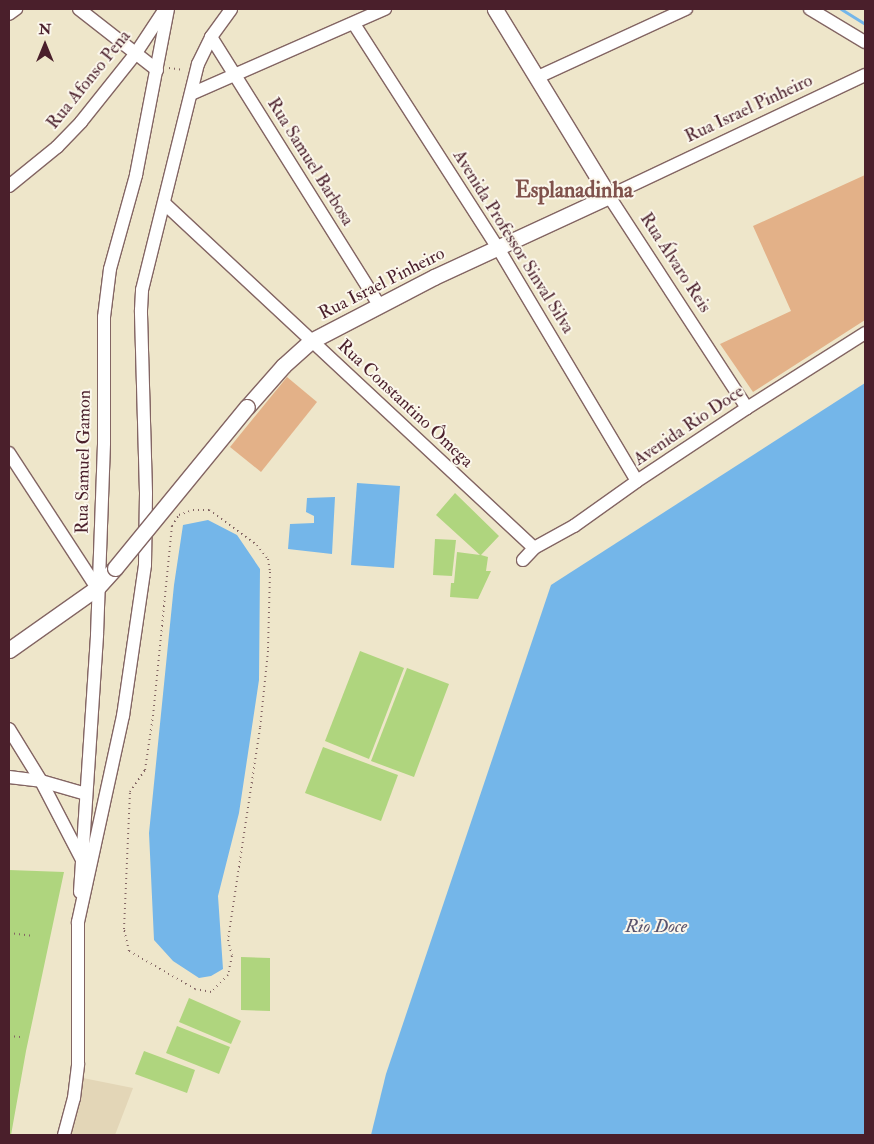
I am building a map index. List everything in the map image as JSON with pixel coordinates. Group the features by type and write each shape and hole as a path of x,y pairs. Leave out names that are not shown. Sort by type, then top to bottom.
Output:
{"main road":[{"name":"Rua Álvaro Reis","path":"495,9 609,196"},
{"name":"Rua Israel Pinheiro","path":"9,650 97,588 246,408 283,366 310,341 379,305 609,196"}],"street":[{"path":"9,14 16,9"},
{"path":"78,9 158,70"},
{"name":"Rua Afonso Pena","path":"9,186 56,147 80,122 136,53 166,9"},
{"name":"Rua Samuel Gamon","path":"78,922 104,443 104,317 110,269 136,174 158,70 166,9"},
{"path":"64,1135 74,1098 78,1064 78,922 123,716 145,565 146,493 141,310 146,271 165,204 198,64 211,37 231,9"},
{"path":"191,94 385,9"},
{"path":"538,77 686,9"},
{"path":"810,9 865,42"},
{"name":"Avenida Professor Sinval Silva","path":"354,24 498,248 637,481"},
{"name":"Rua Samuel Barbosa","path":"211,37 379,305"},
{"name":"Rua Israel Pinheiro","path":"609,196 865,75"},
{"name":"Rua Álvaro Reis","path":"609,196 747,408"},
{"name":"Rua Constantino Ômega","path":"165,204 534,548"},
{"name":"Avenida Rio Doce","path":"523,560 534,548 574,526 637,481 747,408 865,333"},
{"path":"9,453 97,588"},
{"path":"9,729 41,781 81,859"},
{"path":"9,778 41,781 86,794"}],"path":[{"path":"158,70 168,70 170,66 187,70 193,64 198,64"},
{"path":"193,510 209,510 257,545 268,560 270,572 268,651 260,728 228,940 232,956 228,975 211,992 195,989 129,951 124,929 130,792 146,770 154,716 172,526 179,515 193,510"},
{"path":"9,933 34,936"},
{"path":"9,1036 20,1037"}],"shaded area":[{"path":"83,1078 133,1088 115,1135 68,1135"}],"green space":[{"path":"455,493 499,536 481,555 488,557 486,571 491,571 478,599 450,597 451,583 454,583 457,552 480,555 436,515"},
{"path":"435,539 456,540 452,576 433,575"},
{"path":"360,651 404,668 369,759 325,741"},
{"path":"407,668 449,684 414,777 371,761"},
{"path":"323,747 398,775 381,821 305,793"},
{"path":"9,870 64,872 26,1051 11,1135 9,1135"},
{"path":"241,957 270,958 270,1011 241,1010"},
{"path":"189,998 241,1021 231,1044 179,1022"},
{"path":"177,1026 230,1047 219,1074 166,1053"},
{"path":"144,1051 195,1070 187,1093 135,1074"}],"water":[{"name":"Rio Doce","path":"865,383 865,1135 371,1135 386,1074 551,585"},
{"path":"357,483 400,486 394,568 351,565"},
{"path":"335,497 332,554 288,549 290,524 314,523 314,516 306,512 307,498"},
{"path":"208,520 237,535 260,569 259,680 239,813 218,896 223,969 211,976 199,978 173,961 154,940 149,833 174,585 183,525"}],"building":[{"path":"865,175 865,320 753,392 720,344 791,311 753,226"},
{"path":"287,377 317,402 261,472 230,447"}],"waterway":[{"path":"841,9 865,24"}],"district":[{"name":"Esplanadinha","path":"574,191"}]}
